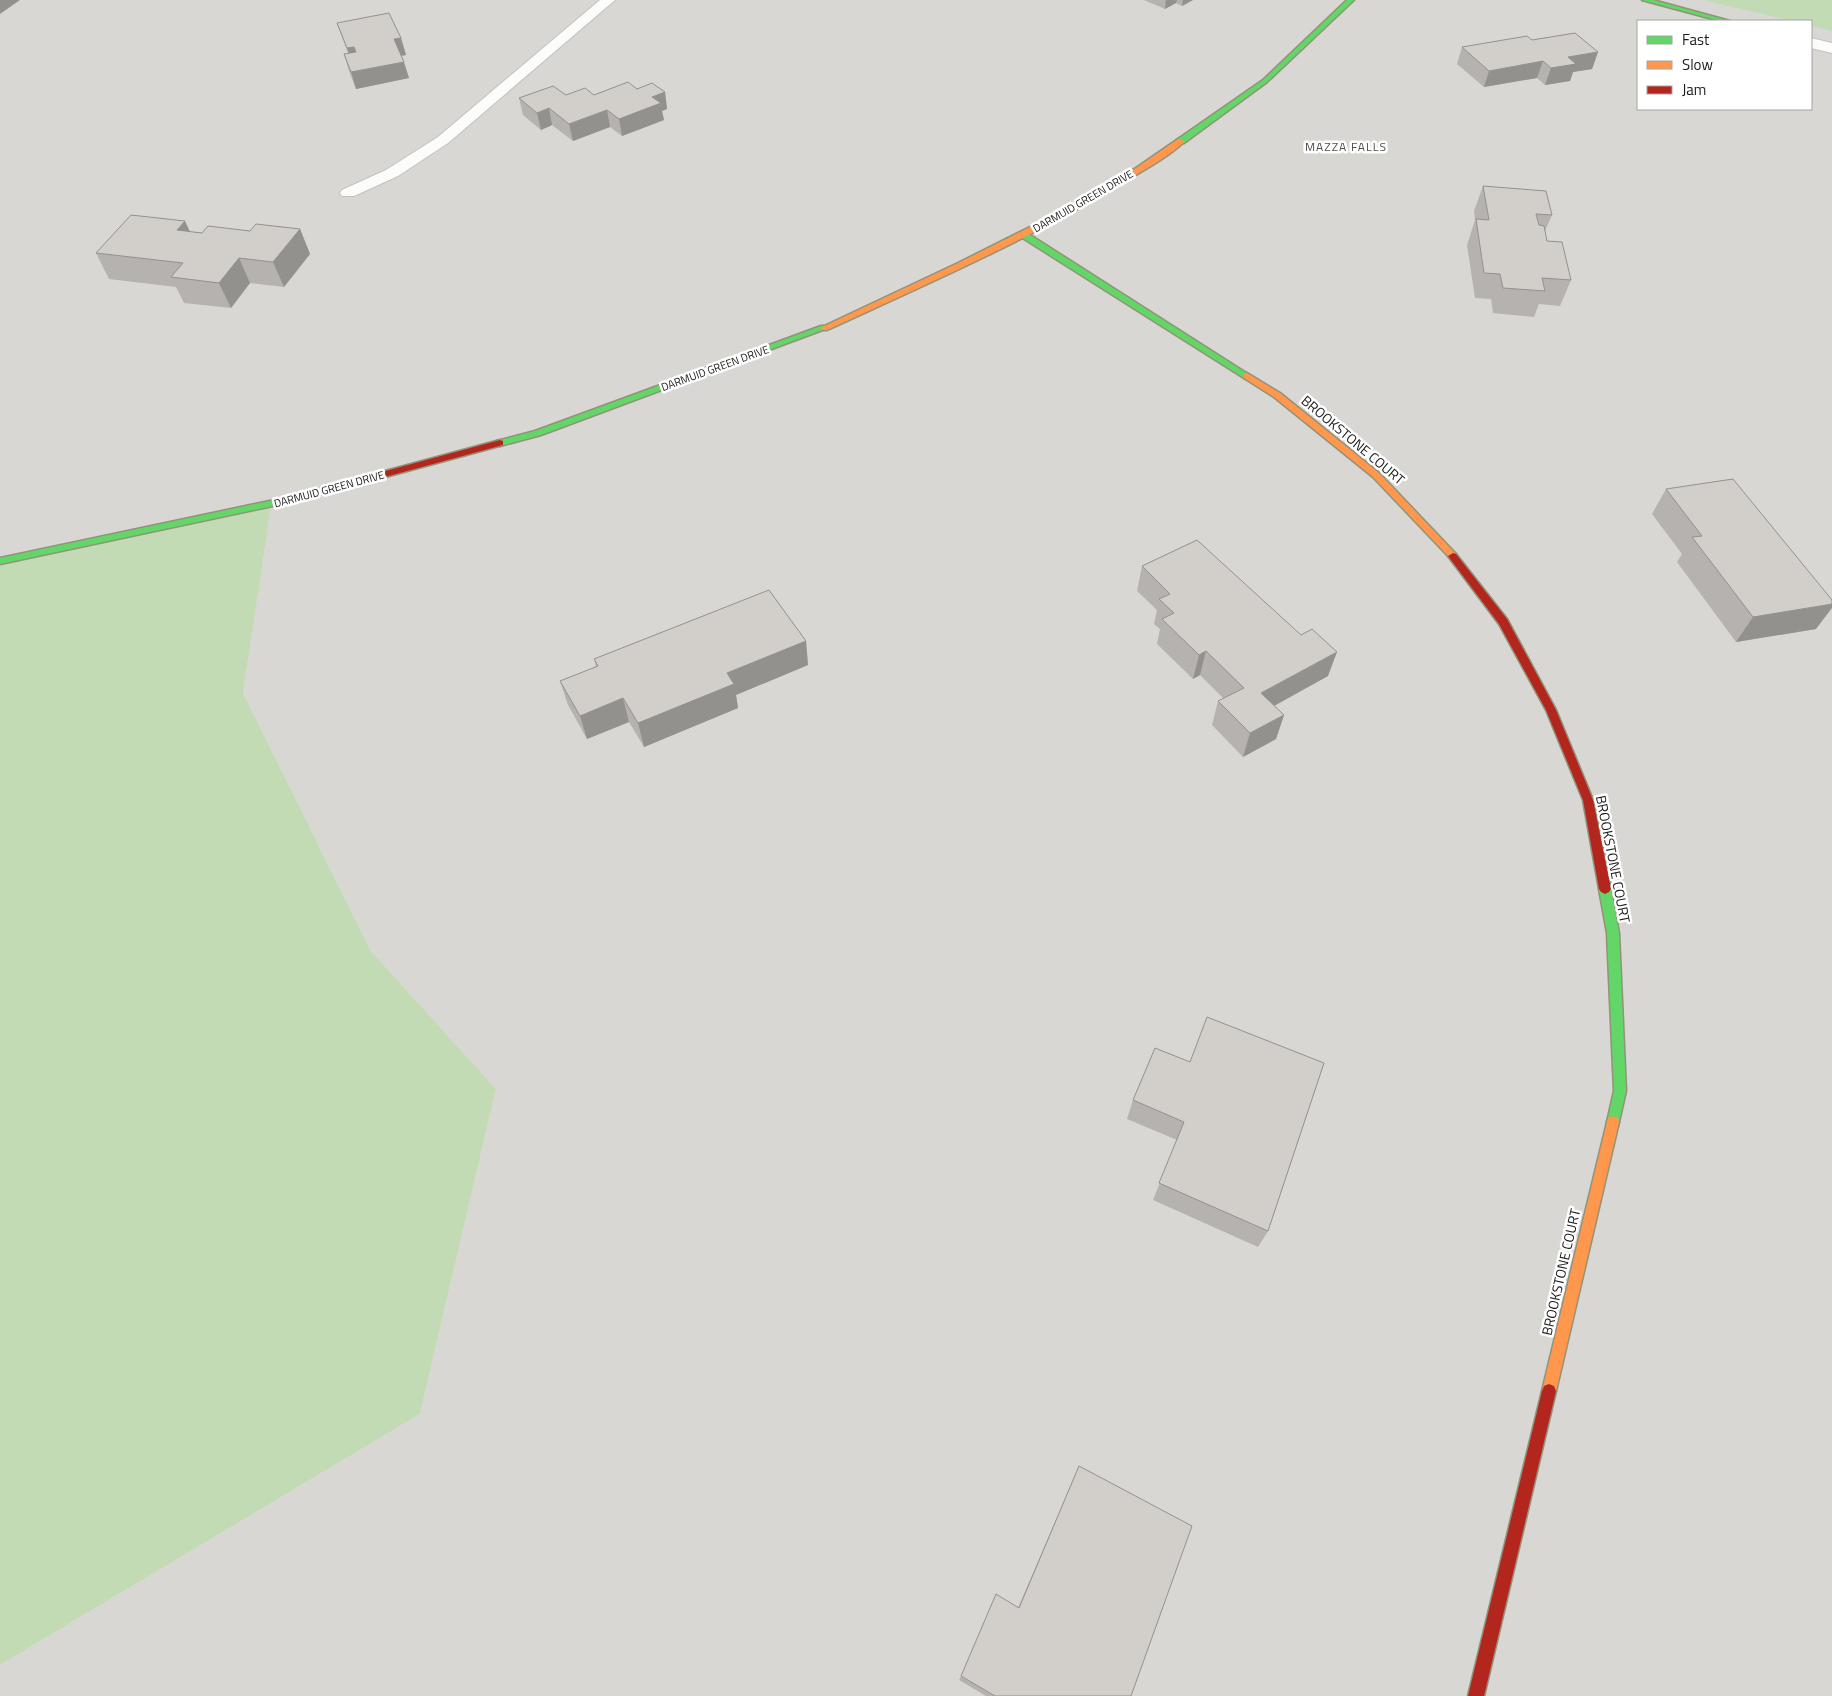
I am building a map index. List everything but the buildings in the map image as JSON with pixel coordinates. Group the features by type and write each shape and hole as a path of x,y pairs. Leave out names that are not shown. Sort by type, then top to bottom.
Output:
{"street":[{"name":"DARMUID GREEN DRIVE","path":"0,561 271,505 538,433 816,332 1024,235 1156,158 1265,81 1352,0"},
{"path":"1645,0 1723,20"},
{"path":"1812,43 1832,48"},
{"name":"BROOKSTONE COURT","path":"1024,235 1277,395 1376,475 1446,547 1503,622 1551,710 1588,800 1613,933 1620,1091 1476,1696"}],"lane":[{"path":"348,193 392,173 443,140 608,0"}],"shaded area":[{"path":"0,0 1832,0 1832,1696 0,1696 0,1665 420,1414 496,1089 371,951 243,693 270,505 0,561"}],"green space":[{"path":"1703,0 1832,0 1832,31 1812,26 1812,20 1788,20"},
{"path":"271,505 243,693 371,951 496,1089 420,1414 0,1665 0,561"}],"traffic: fast":[{"path":"1181,141 1265,81 1351,0"},
{"path":"1645,0 1723,20"},
{"path":"1024,235 1247,376"},
{"path":"500,443 538,433 824,328"},
{"path":"0,561 293,499"},
{"path":"1605,889 1613,933 1620,1091 1613,1122"}],"traffic: slow":[{"path":"824,328 961,265 1051,220 1139,169 1181,141"},
{"path":"1247,376 1277,395 1376,475 1453,556"},
{"path":"1549,1391 1613,1122"}],"traffic: jam":[{"path":"293,499 500,443"},
{"path":"1453,556 1503,622 1551,710 1588,800 1605,889"},
{"path":"1476,1696 1549,1391"}],"district":[{"name":"MAZZA FALLS","path":"1346,147"}]}
